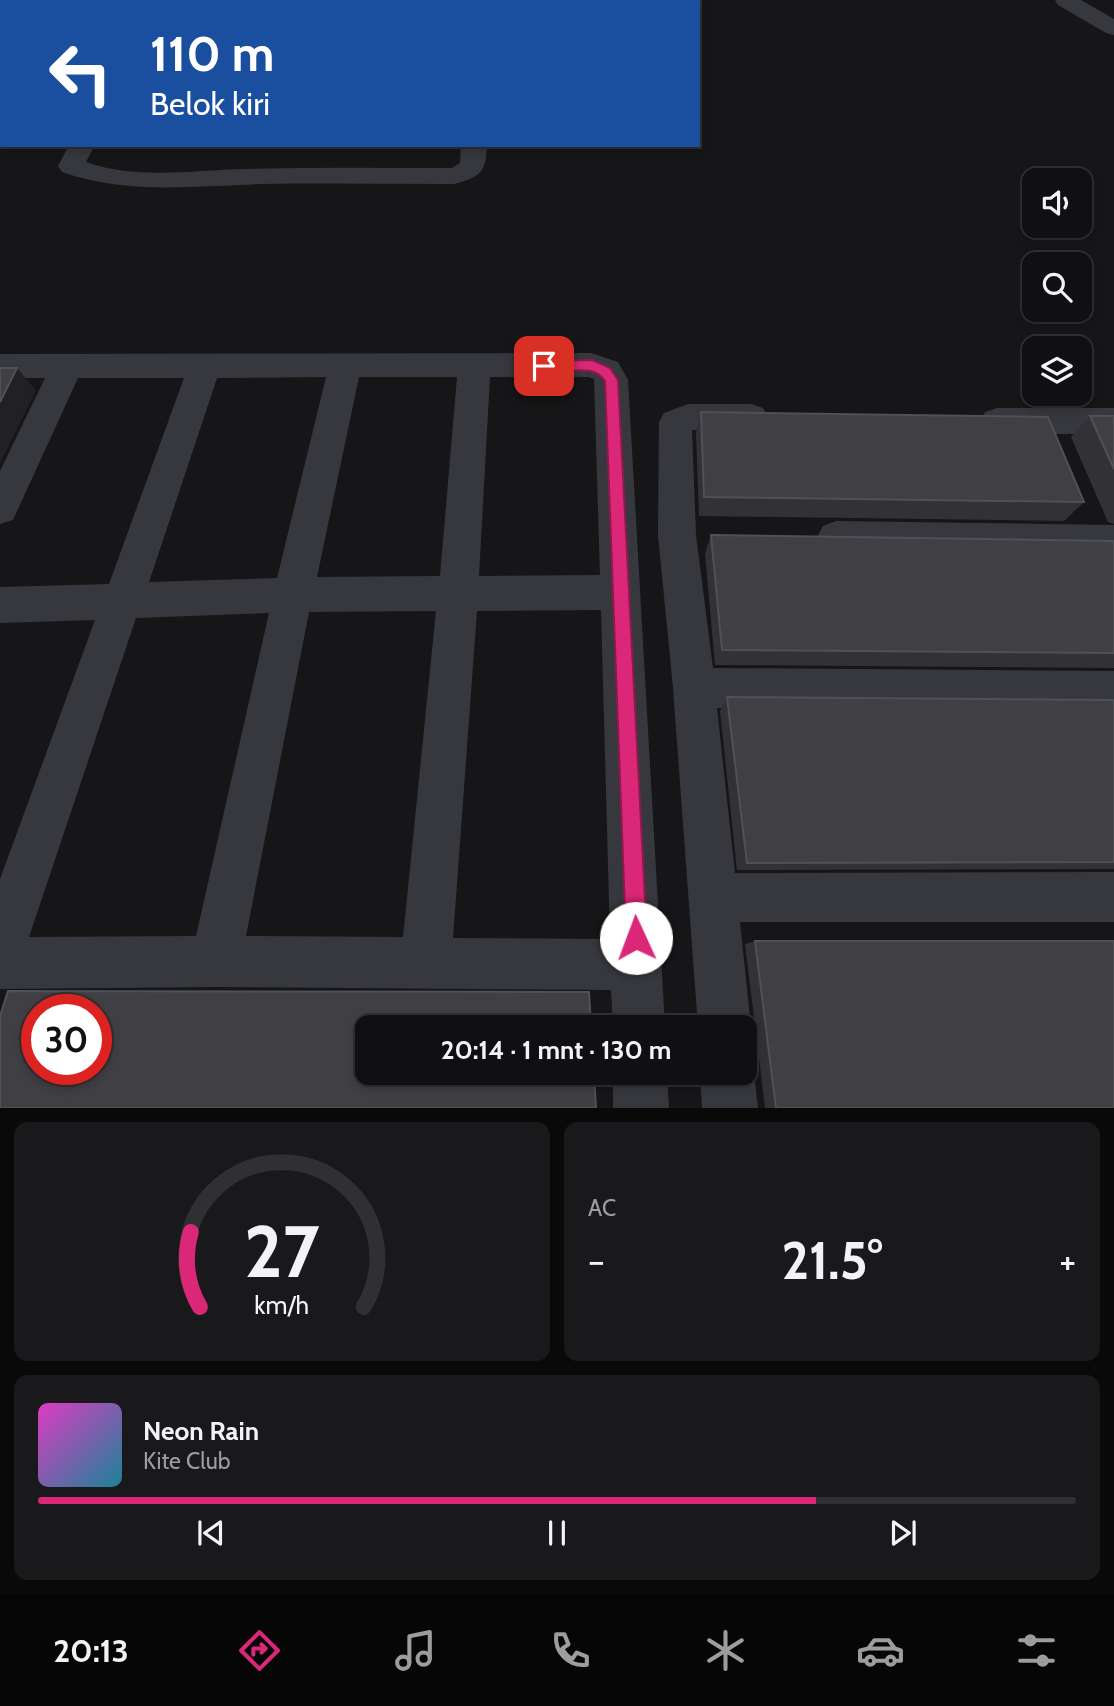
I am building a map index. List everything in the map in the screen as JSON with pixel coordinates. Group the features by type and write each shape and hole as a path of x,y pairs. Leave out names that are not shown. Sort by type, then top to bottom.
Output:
{"street":[{"path":"1066,0 1114,28"},
{"path":"81,147 71,166 92,175 193,180 233,177 454,176 464,173 473,165 474,147"},
{"path":"0,366 345,368 592,365 606,371 611,380 622,592 639,1015"},
{"path":"0,509 67,366"},
{"path":"0,948 205,366"},
{"path":"426,963 458,594 474,366"},
{"path":"216,961 293,595 345,368"},
{"path":"723,1015 695,688 691,536 676,422 688,416 784,418"},
{"path":"962,420 1114,421"},
{"path":"1044,421 1059,457"},
{"path":"1079,505 1104,540"},
{"path":"802,537 1104,540"},
{"path":"0,605 293,595 622,592"},
{"path":"695,688 1114,691"},
{"path":"713,898 1114,897"},
{"path":"0,963 216,961 637,965"},
{"path":"640,1085 641,1108"},
{"path":"728,1085 730,1108"}],"building":[{"path":"0,368 17,368 0,402"},
{"path":"701,412 1048,417 1084,502 704,497"},
{"path":"1090,416 1114,416 1114,469"},
{"path":"711,535 1114,541 1114,653 722,650"},
{"path":"727,697 1114,700 1114,862 747,863"},
{"path":"755,941 1114,941 1114,1108 776,1108"},
{"path":"8,991 589,992 590,1015 355,1015 355,1085 595,1085 596,1108 0,1108 0,1016"}],"route":[{"path":"544,366 592,365 606,371 611,380 636,938"}]}
